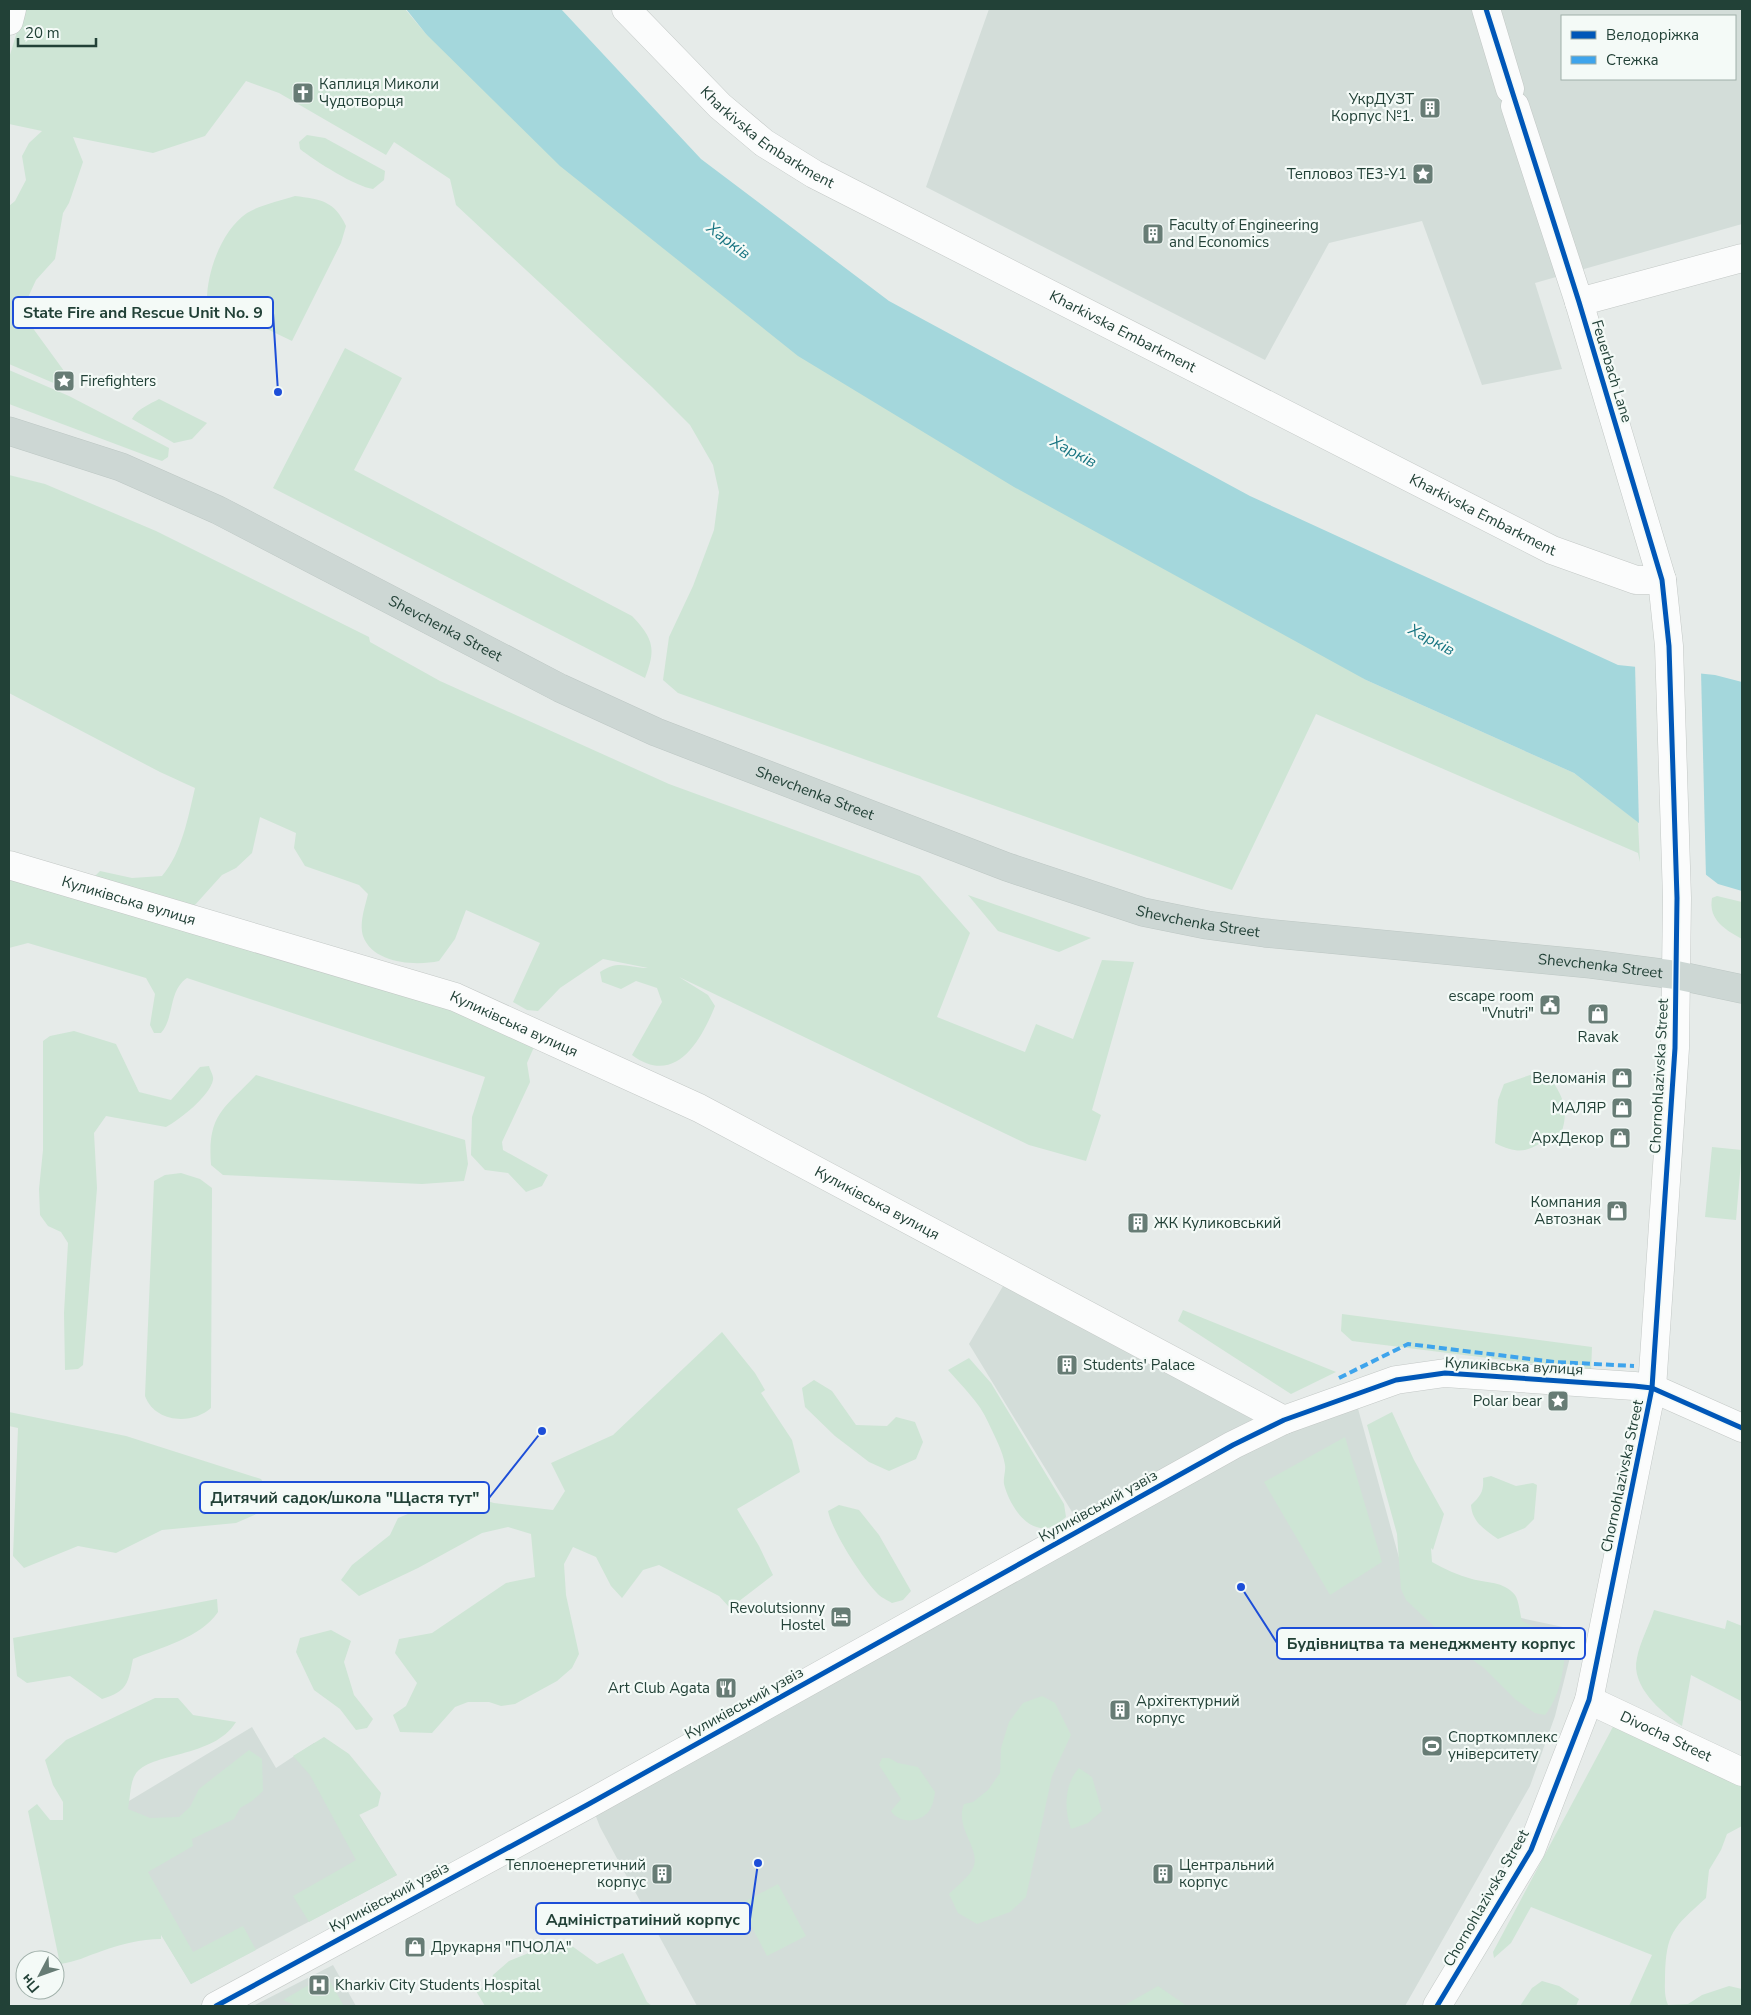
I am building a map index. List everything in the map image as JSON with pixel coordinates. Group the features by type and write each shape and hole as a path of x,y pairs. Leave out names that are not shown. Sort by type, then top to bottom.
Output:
{"main road":[{"name":"Shevchenka Street","path":"9,431 121,467 218,510 560,688 656,732 1007,867 1143,912 1207,925 1265,933 1590,964 1676,975"},
{"path":"1676,975 1742,989"}],"street":[{"path":"9,20 12,9"},
{"name":"Kharkivska Embarkment","path":"626,9 720,106 764,143 814,174 1552,550 1636,580 1662,580"},
{"name":"Feuerbach Lane","path":"1486,9 1578,302 1662,580 1669,646 1676,883"},
{"path":"1578,302 1742,258"},
{"name":"Куликівська вулиця","path":"9,865 455,996 699,1108 1284,1420 1396,1380 1444,1373 1652,1388 1742,1428"},
{"name":"Chornohlazivska Street","path":"1438,2006 1531,1850 1589,1700 1652,1388 1675,1048 1676,883"},
{"name":"Куликівський узвіз","path":"216,2006 570,1814 1225,1449 1284,1420"},
{"name":"Divocha Street","path":"1589,1700 1742,1772"}],"shaded area":[{"path":"989,9 1742,9 1742,224 1535,283 1562,369 1482,385 1422,221 1329,243 1265,360 926,187"},
{"path":"1016,1264 1316,1423 1357,1405 1409,1594 1577,1630 1555,1716 1530,1786 1405,2006 697,2006 600,1827 595,1814 1088,1538 969,1344"},
{"path":"252,1727 276,1768 314,1743 397,1875 191,1984 94,1822"},
{"name":"Kharkiv City Students Hospital","path":"333,1965 356,2006 253,2006"}],"green space":[{"path":"24,9 405,9 426,34 1366,680 1574,773 1638,822 1640,862 1638,853 1316,714 1232,890 678,693 663,680 669,637 693,586 714,530 719,492 713,465 690,425 652,387 456,205 450,179 394,142 386,155 279,93 246,81 205,136 153,153 73,137 83,162 69,203 63,213 55,259 36,280 24,306 24,316 75,386 70,390 9,364 9,206 15,201 26,180 22,156 29,143 42,131 9,124 9,58"},
{"path":"307,135 325,138 385,171 384,180 373,189 357,184 336,173 300,149 299,142"},
{"path":"295,196 312,198 332,206 346,226 341,243 292,341 207,300 213,264 223,240 238,220 252,210"},
{"path":"345,348 402,378 354,470 632,616 645,631 651,645 651,659 645,678 273,488"},
{"path":"9,370 69,396 169,448 168,457 162,461 150,457 9,404"},
{"path":"159,399 207,423 192,439 174,443 132,419 140,410"},
{"path":"9,475 45,484 156,531 369,637 370,642 440,681 669,784 920,876 970,933 937,1017 1025,1052 1036,1024 1073,1039 1102,960 1134,962 1092,1110 1101,1115 1086,1161 1029,1145 679,977 708,995 715,1006 702,1033 684,1056 673,1063 661,1066 647,1064 632,1055 662,1002 657,988 636,981 621,989 602,982 600,972 618,965 648,968 603,959 560,988 538,1011 527,1010 513,1002 540,943 466,910 455,939 439,961 407,963 385,958 368,945 363,936 362,920 368,894 359,885 305,866 294,848 296,833 260,817 252,853 236,868 222,875 194,906 90,881 100,871 132,878 162,876 175,857 187,823 195,788 160,772 9,693"},
{"path":"9,871 447,1008 534,1047 527,1063 530,1082 502,1142 503,1150 548,1175 542,1186 526,1192 508,1173 485,1170 471,1155 472,1117 485,1077 187,978 177,990 165,1027 161,1033 154,1033 150,1025 155,994 146,978 28,943 9,948"},
{"path":"968,895 1091,938 1059,952 998,931"},
{"path":"1717,896 1742,902 1742,939 1724,928 1716,918 1711,906 1712,898"},
{"path":"74,1031 116,1044 139,1092 171,1100 200,1067 209,1066 213,1078 211,1086 200,1100 166,1127 106,1116 94,1133 97,1188 83,1365 78,1369 65,1370 64,1313 68,1243 61,1232 48,1226 40,1215 39,1189 43,1150 43,1041 50,1036"},
{"path":"256,1075 465,1140 468,1164 464,1181 422,1184 223,1175 211,1165 210,1148 215,1123 227,1105"},
{"path":"1530,1075 1551,1079 1559,1092 1565,1112 1561,1134 1524,1150 1507,1148 1495,1143 1498,1100 1504,1084"},
{"path":"1712,1147 1742,1150 1736,1220 1705,1217"},
{"path":"181,1173 200,1179 212,1188 211,1408 194,1417 184,1419 165,1416 157,1412 145,1396 154,1181 165,1175"},
{"path":"1183,1310 1336,1372 1291,1394 1178,1321"},
{"path":"1342,1314 1592,1347 1591,1371 1352,1341 1341,1331"},
{"path":"722,1332 755,1373 765,1390 761,1393 792,1440 800,1472 737,1509 759,1546 773,1575 730,1608 719,1596 659,1565 643,1570 622,1598 611,1586 596,1557 573,1547 564,1564 566,1595 579,1654 572,1668 557,1681 515,1704 501,1706 489,1702 468,1702 455,1707 432,1733 400,1732 393,1715 406,1706 417,1683 395,1653 399,1639 432,1633 506,1583 535,1577 531,1534 508,1527 482,1533 418,1568 359,1596 341,1580 352,1565 390,1535 398,1518 420,1509 470,1496 494,1503 553,1510 565,1491 551,1463 613,1435"},
{"path":"969,1358 991,1383 1064,1504 1066,1517 1054,1526 1036,1527 1028,1523 1021,1517 1010,1501 1004,1484 1004,1460 985,1415 948,1370"},
{"path":"814,1380 832,1391 856,1425 887,1426 896,1417 915,1422 923,1442 916,1459 889,1471 869,1462 835,1436 805,1407 802,1388"},
{"path":"9,1412 126,1436 261,1479 267,1489 265,1504 261,1512 236,1523 162,1530 116,1553 78,1546 24,1568 13,1556 18,1428 9,1426"},
{"path":"1392,1412 1414,1460 1444,1514 1433,1550 1431,1548 1432,1562 1462,1576 1506,1587 1515,1595 1522,1621 1556,1635 1566,1642 1563,1671 1558,1690 1545,1715 1535,1713 1516,1700 1484,1668 1460,1651 1406,1600 1401,1589 1397,1534 1367,1425"},
{"path":"1345,1437 1382,1562 1330,1595 1264,1482"},
{"path":"1491,1476 1516,1486 1533,1483 1537,1485 1534,1519 1525,1528 1498,1539 1484,1529 1477,1521 1471,1505 1481,1493 1483,1478"},
{"path":"839,1505 859,1510 879,1535 911,1591 903,1600 892,1603 879,1595 855,1565 835,1530 828,1511"},
{"path":"217,1599 218,1612 201,1629 180,1641 133,1659 128,1680 122,1689 111,1696 102,1699 70,1676 27,1683 17,1676 13,1638"},
{"path":"1654,1610 1725,1629 1727,1620 1742,1626 1741,1701 1691,1675 1682,1726 1649,1698 1638,1679 1636,1668 1640,1646"},
{"path":"331,1630 351,1641 344,1662 354,1695 373,1719 367,1728 356,1730 340,1709 314,1690 296,1652 300,1638"},
{"path":"1042,1696 1055,1703 1071,1735 1052,1776 1026,1897 1010,1912 977,1924 958,1913 949,1894 969,1875 975,1861 962,1822 964,1804 973,1802 988,1790 1000,1773 1001,1748 1009,1722 1023,1703"},
{"path":"155,1698 178,1698 193,1715 236,1722 226,1734 213,1743 143,1767 133,1778 128,1809 150,1818 179,1817 190,1807 199,1789 249,1750 262,1759 263,1791 252,1801 240,1808 234,1819 192,1839 193,1846 148,1872 193,1952 243,1926 256,1950 191,1984 161,1935 161,1939 124,1944 65,1963 65,1950 57,1950 28,1811 37,1804 50,1820 63,1820 63,1802 53,1785 45,1760 66,1740"},
{"path":"1615,1723 1742,1779 1742,1826 1727,1834 1721,1850 1709,1870 1706,1898 1679,1924 1670,1940 1667,1950 1665,1989 1668,2005 1688,2004 1702,1995 1729,1986 1742,1989 1742,2006 1629,2006 1652,1955 1531,1907 1511,1943 1494,1958 1493,1952"},
{"path":"324,1737 349,1754 381,1793 378,1806 359,1815 397,1875 309,1922 293,1896 356,1860 310,1775 293,1756"},
{"path":"882,1758 889,1758 898,1763 918,1767 935,1792 934,1800 925,1815 915,1820 904,1820 891,1811 901,1799 879,1765"},
{"path":"1079,1768 1092,1777 1102,1811 1088,1823 1071,1829 1066,1806 1068,1789 1074,1774"},
{"path":"778,1884 806,1936 767,1956 740,1904"},
{"path":"565,1941 597,1964 623,1953 647,2002 652,2006 485,2006 476,1991 491,1983 493,1975 509,1961 551,1944"},
{"path":"326,1975 344,2006 297,2006 283,2000"},
{"path":"1542,1981 1559,1986 1579,1999 1576,2006 1520,2006 1532,1988"},
{"path":"1158,1986 1187,2006 1123,2006"}],"water":[{"name":"Харків","path":"406,9 561,9 701,159 889,301 1250,496 1618,665 1715,675 1742,682 1742,891 1718,884 1574,773 1366,680 1014,487 798,356 560,166 426,34"}],"pier":[{"path":"1635,664 1701,671 1706,878 1639,826"}],"marked path":[{"path":"1339,1378 1408,1344 1555,1362 1634,1366"}],"cycle path":[{"path":"1437,2006 1531,1850 1589,1700 1652,1388 1675,1048 1677,898 1669,646 1662,580 1579,302 1486,9"},
{"path":"216,2006 587,1805 1233,1445 1284,1420 1396,1380 1445,1373 1652,1388 1742,1428"}],"place":[{"name":"Каплиця Миколи Чудотворця","path":"303,93"},
{"name":"УкрДУЗТ Корпус №1.","path":"1430,108"},
{"name":"Тепловоз ТЕ3-У1","path":"1423,174"},
{"name":"Faculty of Engineering and Economics","path":"1153,234"},
{"name":"Firefighters","path":"64,381"},
{"name":"State Fire and Rescue Unit No. 9","path":"278,392"},
{"name":"escape room \"Vnutri\"","path":"1550,1005"},
{"name":"Ravak","path":"1598,1014"},
{"name":"Веломанія","path":"1622,1078"},
{"name":"МАЛЯР","path":"1622,1108"},
{"name":"АрхДекор","path":"1620,1138"},
{"name":"Компания Автознак","path":"1617,1211"},
{"name":"ЖК Куликовський","path":"1138,1223"},
{"name":"Students' Palace","path":"1067,1365"},
{"name":"Polar bear","path":"1558,1401"},
{"name":"Дитячий садок/школа \"Щастя тут\"","path":"542,1431"},
{"name":"Будівництва та менеджменту корпус","path":"1241,1587"},
{"name":"Revolutsionny Hostel","path":"841,1617"},
{"name":"Art Club Agata","path":"726,1688"},
{"name":"Архітектурний корпус","path":"1120,1710"},
{"name":"Спорткомплекс університету","path":"1432,1746"},
{"name":"Адміністратиіний корпус","path":"758,1863"},
{"name":"Теплоенергетичний корпус","path":"662,1874"},
{"name":"Центральний корпус","path":"1163,1874"},
{"name":"Друкарня \"ПЧОЛА\"","path":"415,1947"},
{"name":"Kharkiv City Students Hospital","path":"319,1985"}]}
